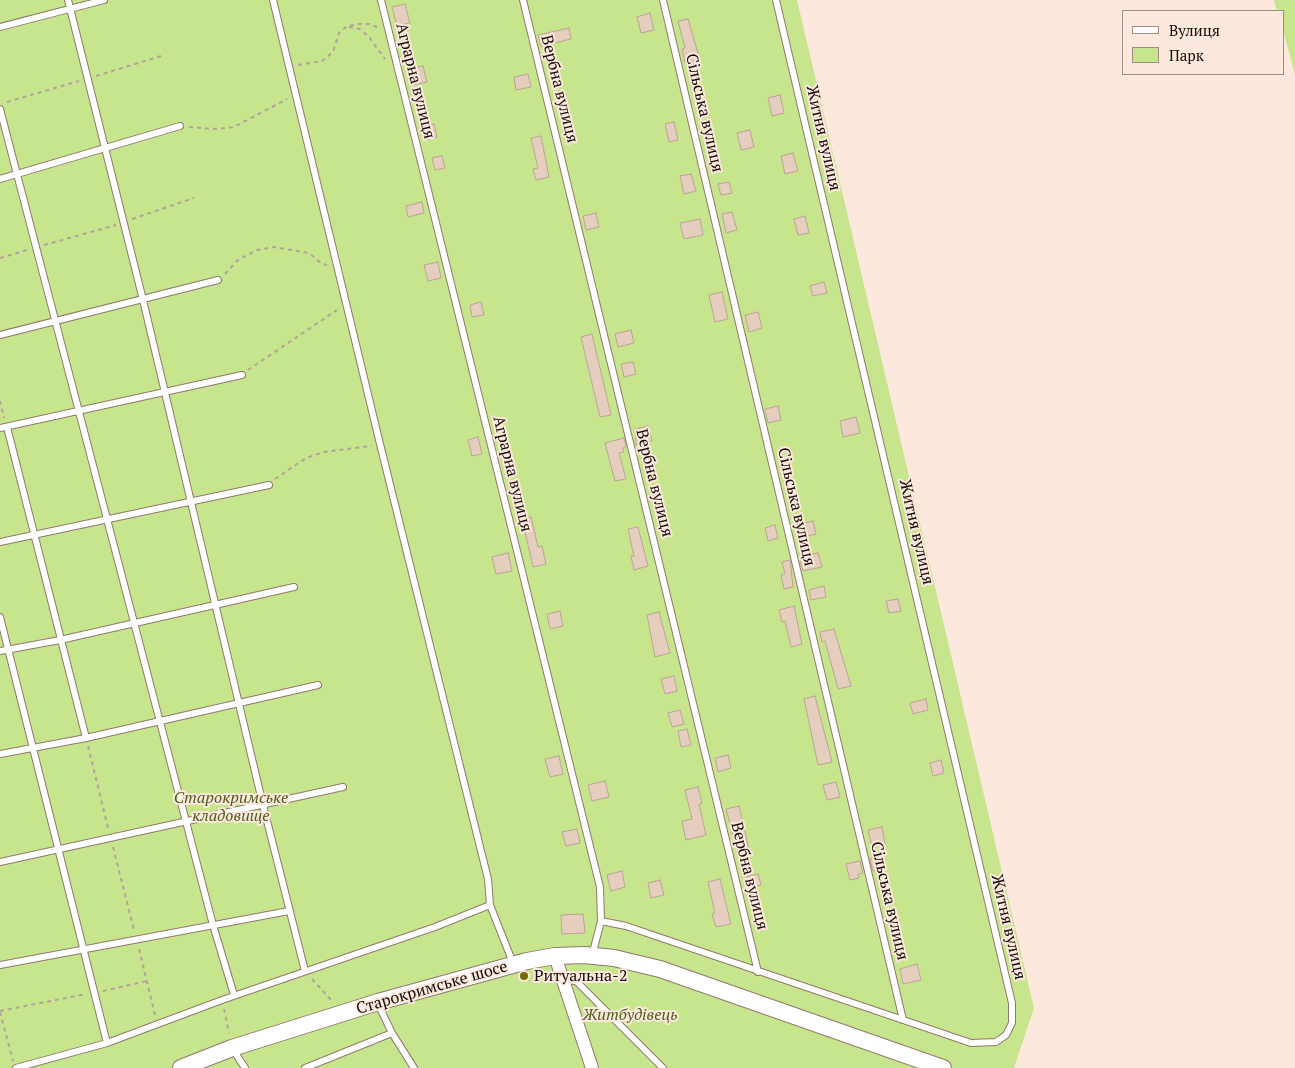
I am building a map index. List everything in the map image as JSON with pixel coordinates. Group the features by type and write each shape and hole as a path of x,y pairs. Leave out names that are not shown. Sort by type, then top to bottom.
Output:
{"street":[{"name":"Старокримське шосе","path":"182,1068 232,1048 378,1002 513,965 555,956 592,956 614,958 660,969 943,1068"},
{"path":"555,956 592,1068"}],"lane":[{"path":"68,0 124,222 263,805 305,972"},
{"path":"0,28 104,0"},
{"path":"273,0 380,444 488,879 490,905 513,965"},
{"name":"Аграрна вулиця","path":"381,0 600,888 601,921 592,956"},
{"name":"Вербна вулиця","path":"523,0 758,972"},
{"name":"Сільська вулиця","path":"663,0 903,1020"},
{"name":"Житня вулиця","path":"776,0 1012,1003 1012,1023 1006,1035 996,1042 972,1043 903,1020"},
{"path":"0,109 213,925 234,995"},
{"path":"0,180 180,126"},
{"path":"0,335 218,280"},
{"path":"86,738 34,535 3,428 242,375"},
{"path":"0,542 269,485"},
{"path":"0,651 60,640 294,587"},
{"path":"0,617 107,1044"},
{"path":"0,754 86,738 318,685"},
{"path":"0,862 343,787"},
{"path":"16,1068 107,1044 234,995 436,927 490,905"},
{"path":"0,964 289,911"},
{"path":"601,921 626,926 903,1020"},
{"path":"562,980 576,981 663,1068"},
{"path":"378,1002 392,1033 414,1068"},
{"path":"306,1068 392,1033"},
{"path":"232,1048 245,1068"}],"path":[{"path":"289,64 306,65 322,62 333,52 339,33 347,26 369,24 389,33"},
{"path":"347,26 360,29 369,36 381,50 387,62"},
{"path":"180,126 216,129 234,127 296,94"},
{"path":"0,258 124,222 194,198"},
{"path":"218,280 238,260 257,250 274,247 297,249 309,253 322,264 337,265"},
{"path":"242,375 335,311 347,307"},
{"path":"0,401 3,428"},
{"path":"269,485 290,467 306,458 324,452 380,444"},
{"path":"86,738 158,1025"},
{"path":"305,972 329,1000 341,1006 344,1014"},
{"path":"16,1068 0,1012 147,981"},
{"path":"222,1000 232,1048"}],"green space":[{"path":"0,0 797,0 1034,1008 1014,1068 0,1068"},
{"path":"1274,0 1295,0 1295,74 1285,38 1285,10 1277,10"}],"building":[{"path":"405,4 410,23 397,26 392,7"},
{"path":"650,13 654,30 641,33 637,17"},
{"path":"688,19 700,60 685,63 682,49 685,48 678,21"},
{"path":"569,28 571,39 541,46 538,35"},
{"path":"423,66 427,82 413,85 409,69"},
{"path":"528,74 531,87 516,90 514,77"},
{"path":"780,95 784,113 772,116 768,98"},
{"path":"674,122 678,140 669,142 665,124"},
{"path":"434,124 437,137 425,140 422,127"},
{"path":"750,130 754,147 741,150 737,133"},
{"path":"541,136 549,177 536,180 533,169 538,168 531,138"},
{"path":"793,153 798,171 785,174 781,156"},
{"path":"442,156 445,168 435,170 432,158"},
{"path":"691,174 696,191 684,194 680,176"},
{"path":"729,182 732,193 721,195 718,184"},
{"path":"422,202 424,213 408,217 406,206"},
{"path":"732,212 737,230 726,233 722,214"},
{"path":"596,213 599,227 586,230 583,216"},
{"path":"805,216 809,233 798,235 794,219"},
{"path":"700,219 703,235 684,239 680,223"},
{"path":"438,262 441,278 428,281 424,265"},
{"path":"824,282 827,293 813,296 810,286"},
{"path":"722,292 728,319 715,322 709,295"},
{"path":"481,302 484,315 472,317 470,305"},
{"path":"758,312 762,328 749,332 745,315"},
{"path":"631,330 634,343 618,347 615,334"},
{"path":"592,334 611,415 600,417 581,337"},
{"path":"633,362 636,374 624,377 621,364"},
{"path":"778,406 781,420 768,423 765,409"},
{"path":"856,417 860,433 843,437 840,421"},
{"path":"648,426 652,441 636,445 635,429"},
{"path":"478,437 482,454 472,456 468,440"},
{"path":"624,438 626,447 623,448 624,452 619,453 626,479 615,481 605,443"},
{"path":"531,517 538,547 542,546 546,564 533,567 522,519"},
{"path":"813,521 816,534 798,538 795,525"},
{"path":"775,525 778,538 768,541 765,528"},
{"path":"638,527 648,566 634,570 631,556 634,556 628,529"},
{"path":"508,553 512,571 496,574 492,557"},
{"path":"818,553 822,567 803,571 799,557"},
{"path":"790,560 793,587 784,589 781,575 785,574 782,562"},
{"path":"824,586 826,597 811,600 809,590"},
{"path":"898,599 901,611 889,613 886,601"},
{"path":"794,606 802,644 791,647 785,621 782,622 779,610"},
{"path":"560,611 563,626 550,629 547,614"},
{"path":"659,612 670,653 655,657 647,615"},
{"path":"834,629 851,686 838,689 825,641 822,642 820,632"},
{"path":"674,676 677,691 665,694 661,679"},
{"path":"815,696 832,762 818,765 804,699"},
{"path":"926,699 928,710 913,714 910,703"},
{"path":"680,710 684,724 672,727 668,713"},
{"path":"687,729 691,745 681,747 678,731"},
{"path":"728,755 731,768 718,772 715,758"},
{"path":"559,756 563,774 550,777 545,759"},
{"path":"941,760 944,773 933,776 930,763"},
{"path":"605,781 609,797 592,801 588,785"},
{"path":"836,782 840,797 827,800 823,785"},
{"path":"698,787 702,803 699,804 706,835 686,840 682,821 692,819 685,790"},
{"path":"739,806 750,854 739,857 726,809"},
{"path":"882,827 885,844 872,847 868,830"},
{"path":"577,829 580,843 566,846 562,832"},
{"path":"883,855 886,868 873,871 870,859"},
{"path":"860,861 863,873 858,874 859,878 850,880 846,864"},
{"path":"622,871 625,887 611,891 607,875"},
{"path":"758,874 761,885 748,888 745,877"},
{"path":"720,879 731,924 716,927 712,914 715,913 708,882"},
{"path":"660,880 664,895 651,898 648,883"},
{"path":"583,914 585,933 562,934 561,915"},
{"path":"917,964 921,980 903,984 900,969"}],"place":[{"name":"Ритуальна-2","path":"524,976"}],"park label":[{"name":"Старокримське кладовище","path":"231,807"},
{"name":"Житбудівець","path":"630,1015"}]}
